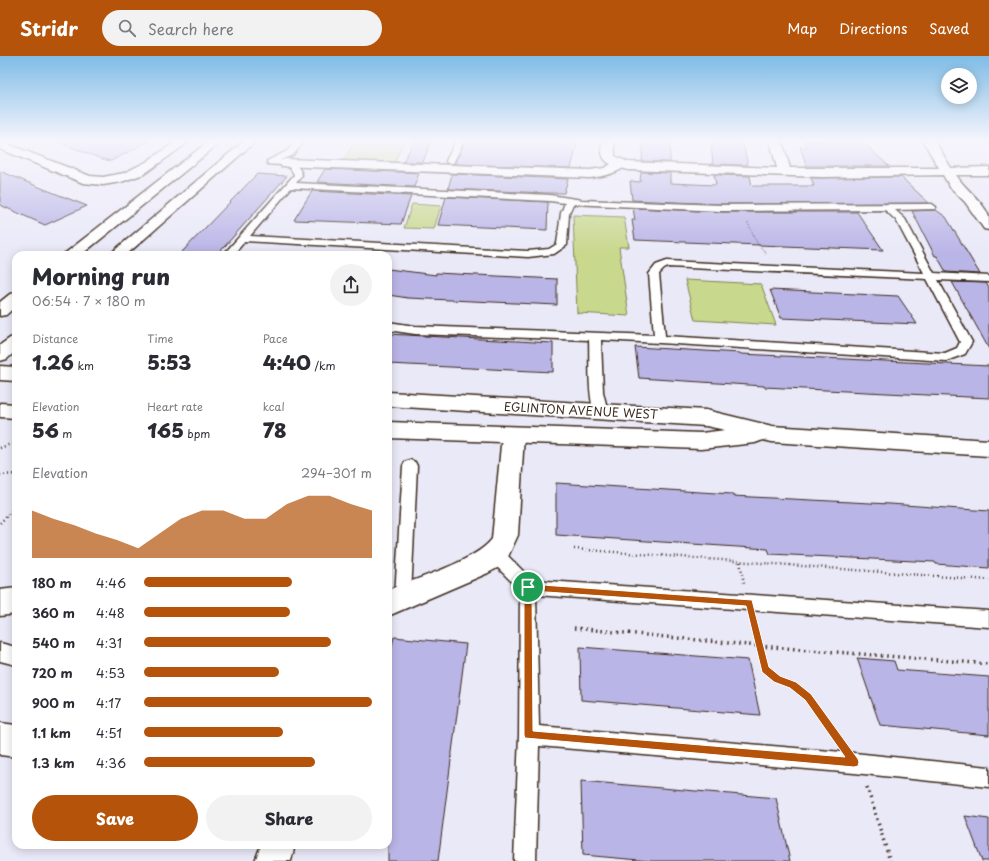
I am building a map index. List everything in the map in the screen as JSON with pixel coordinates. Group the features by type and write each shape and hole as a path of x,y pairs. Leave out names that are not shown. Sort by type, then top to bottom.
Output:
{"street":[{"path":"84,179 103,182 125,179"},
{"path":"76,251 167,179"},
{"path":"122,251 205,179"},
{"path":"951,179 954,184 970,199 989,226"},
{"path":"0,311 12,301"},
{"path":"0,355 12,345"},
{"path":"0,373 12,374"},
{"name":"EGLINTON AVENUE WEST","path":"392,399 706,418 772,434"},
{"path":"0,410 12,411"},
{"name":"EGLINTON AVENUE WEST","path":"392,430 701,441 772,434 989,448"},
{"path":"396,599 487,562 496,554 504,542 506,535 513,435"},
{"path":"0,604 12,602"},
{"path":"0,739 12,740"},
{"path":"273,861 277,849"}],"lane":[{"path":"231,251 295,179"},
{"path":"289,185 550,198 582,203 721,208 932,206"},
{"path":"242,238 528,254 551,252 562,245 565,213 570,201"},
{"path":"392,327 415,330 660,339 946,357 961,351 966,342 929,276 900,219 887,207"},
{"path":"660,339 654,274 660,267 667,264 989,279"},
{"path":"595,337 597,392 601,412"},
{"path":"396,599 410,466"},
{"path":"496,554 528,587 989,619"},
{"path":"524,861 528,735 528,587"},
{"path":"0,652 12,655"},
{"path":"528,735 854,762 989,777"}],"path":[{"path":"747,220 757,243 768,254"},
{"path":"0,448 12,444"},
{"path":"0,474 12,474"},
{"path":"0,523 12,510"},
{"path":"574,550 989,580"},
{"path":"740,562 765,669 777,679 793,685 808,697 854,762 870,792 890,861"},
{"path":"574,628 759,646 989,664"}],"green space":[{"path":"412,204 441,206 434,229 404,228"},
{"path":"573,215 624,217 629,247 619,247 629,316 577,313"},
{"path":"685,280 761,284 776,325 695,320"}],"building":[{"path":"0,179 19,179 87,206 45,225 0,205"},
{"path":"253,179 285,179 221,251 183,251"},
{"path":"319,179 417,179 414,187 317,182"},
{"path":"451,179 568,179 564,193 448,189"},
{"path":"640,179 670,179 670,183 716,185 715,179 751,179 752,186 814,186 811,179 903,179 929,203 721,204 632,200 630,181 640,182"},
{"path":"312,191 411,196 401,224 294,220"},
{"path":"446,197 548,202 547,230 438,225"},
{"path":"633,208 721,212 857,212 883,250 635,240 632,220 635,220"},
{"path":"936,210 946,217 980,274 946,272 937,256 935,256 912,211"},
{"path":"392,270 436,275 436,273 557,279 557,305 408,298 392,296"},
{"path":"952,282 986,283 989,288 989,349"},
{"path":"770,290 898,296 917,324 781,318"},
{"path":"392,334 553,343 553,372 392,364"},
{"path":"635,347 741,354 989,366 989,398 764,387 639,378"},
{"path":"556,483 732,494 732,496 890,504 989,511 989,568 936,564 935,562 770,554 768,549 556,535"},
{"path":"394,637 466,644 438,861 388,861 388,849 392,849 392,646"},
{"path":"580,647 748,660 760,715 581,700"},
{"path":"857,658 894,661 897,670 989,677 989,735 880,725"},
{"path":"581,781 776,798 790,861 650,861 583,855"},
{"path":"965,816 989,819 989,861 982,861"}],"route":[{"path":"528,587 749,602 765,669 777,679 793,685 808,697 854,762 528,735 528,587"}]}
